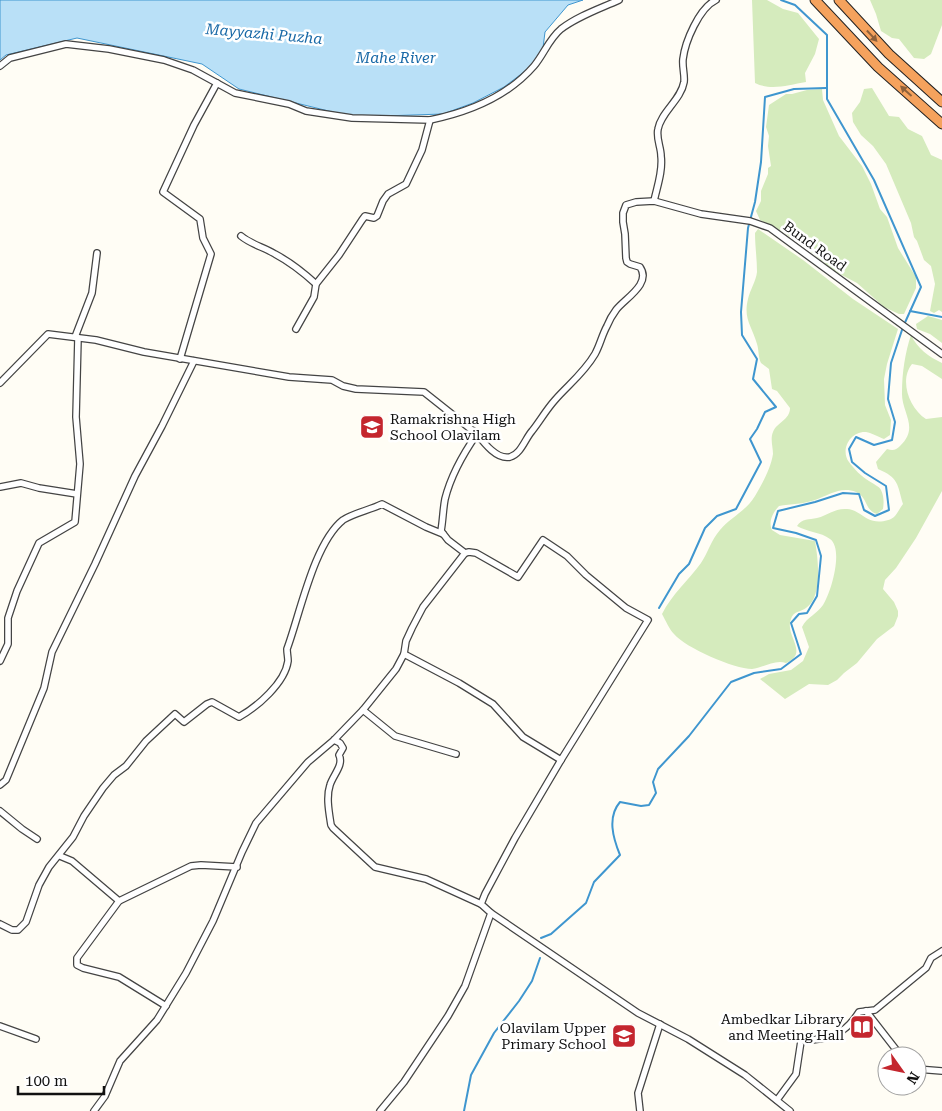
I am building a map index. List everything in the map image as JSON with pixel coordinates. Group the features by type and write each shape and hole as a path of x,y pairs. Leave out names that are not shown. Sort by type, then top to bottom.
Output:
{"highway":[{"path":"815,0 878,67 942,124"},
{"path":"839,0 889,54 942,102"}],"street":[{"path":"0,66 10,58 66,44 109,49 164,60 193,70 235,93 289,104 306,111 352,118 430,120 443,118 499,96 521,80 560,30 576,19 619,0"},
{"path":"0,383 48,334 76,337 180,359 289,376 332,380 343,386 356,389 424,392 477,434 487,447 504,458 512,457 518,452 554,401 579,376 595,354 617,308 633,294 643,279 640,267 627,262 623,222 624,210 626,205 630,203 654,201 661,171 662,155 658,137 659,124 676,99 684,82 683,60 697,20 705,9 716,0"},
{"path":"180,359 211,254 203,238 200,219 163,192 216,83"},
{"path":"296,329 314,297 316,284 339,255 365,216 374,218 377,216 388,194 406,184 422,150 430,120"},
{"name":"Bund Road","path":"654,201 701,214 750,220 770,228 942,354"},
{"path":"241,236 247,241 276,254 296,267 316,284"},
{"path":"0,661 8,644 8,618 17,591 39,543 74,522 80,464 76,417 76,337 92,293 97,254"},
{"path":"0,786 6,780 44,688 52,652 135,476 194,361"},
{"path":"443,534 445,500 450,484 464,452 477,434"},
{"path":"0,487 21,483 77,494"},
{"path":"0,924 12,930 18,930 22,927 26,922 40,885 50,867 74,837 84,816 103,788 114,775 126,766 146,741 175,714 184,722 212,702 239,717 252,710 274,688 288,662 287,649 316,559 340,523 382,504 443,534 465,553 476,553 518,577 543,540 567,556 586,575 626,608 648,620 515,838 503,863 492,879 481,904"},
{"path":"94,1111 106,1096 120,1061 146,1033 166,1006 186,973 207,934 256,823 308,762 334,740 363,710 396,669 404,654 406,641 423,607 465,553"},
{"path":"404,654 445,675 493,704 523,737 561,760"},
{"path":"363,710 395,736 456,754"},
{"path":"334,740 340,743 343,748 339,755 341,759 340,764 328,795 331,825 375,867 426,879 481,904 491,913 638,1013 688,1039 745,1075 790,1111"},
{"path":"0,810 22,830 37,839"},
{"path":"60,856 72,861 119,901"},
{"path":"166,1006 119,977 77,965 77,958 119,901 191,866 200,864 237,866"},
{"path":"380,1111 404,1082 448,1016 465,986 491,913"},
{"path":"776,1100 796,1074 801,1041 837,1035 851,1025 859,1012 875,1010 926,968 931,958 942,951"},
{"path":"866,1011 893,1046"},
{"path":"640,1111 638,1093 660,1024"},
{"path":"0,1026 36,1039"},
{"path":"927,1070 942,1071"}],"green space":[{"path":"752,0 767,0 783,9 798,13 819,39 815,54 805,73 806,82 773,87 755,83"},
{"path":"870,0 942,0 942,25 931,54 924,59 914,58 899,39 892,38 881,31"},
{"path":"872,88 889,116 899,117 908,129 922,136 931,155 942,160 942,312 939,310 934,313 930,311 935,284 931,266 924,260 914,237 911,223 886,164 873,146 861,135 853,122 852,113 860,102 864,89"},
{"path":"822,89 823,100 839,136 862,166 880,209 887,217 898,248 916,277 916,288 904,314 899,314 884,307 857,283 834,271 783,232 760,220 756,211 761,201 761,191 768,174 768,168 771,166 768,146 769,136 766,127 769,105 786,94"},
{"path":"758,229 803,260 853,299 898,329 884,379 885,405 891,420 890,435 884,439 866,432 860,433 851,438 846,447 846,457 849,462 882,492 883,509 877,514 873,512 860,494 851,490 835,492 811,501 779,506 777,508 771,520 772,530 780,535 815,541 818,567 817,586 811,603 806,608 793,614 791,619 791,631 796,649 793,659 786,663 778,662 752,669 723,662 680,640 672,632 662,614 670,600 701,563 724,525 747,506 755,496 766,476 772,459 773,432 786,418 790,408 777,391 772,389 769,369 761,363 757,344 747,317 748,299 757,272 755,233"},
{"path":"928,316 942,320 942,343 930,334 917,329 916,324"},
{"path":"911,335 924,352 942,363 942,379 922,366 912,364 906,378 906,386 911,401 920,414 926,419 942,417 942,491 916,538 896,568 885,580 883,589 894,602 898,611 894,626 877,639 857,663 837,680 828,685 809,684 785,699 760,679 769,674 791,670 803,661 809,647 802,627 823,605 835,571 836,561 834,544 830,539 797,526 803,520 817,518 843,509 850,509 871,520 885,521 894,517 903,504 896,482 890,475 878,469 876,462 887,449 893,450 899,447 909,432 908,420 902,400 902,385 903,370"}],"water":[{"name":"Mahe River","path":"0,0 583,0 568,5 545,32 543,48 532,66 504,87 473,103 443,114 353,117 239,89 202,64 77,38 6,55 0,60"}],"waterway":[{"path":"541,938 551,934 586,903 594,882 620,855 612,828 614,814 620,802 641,806 649,805 656,793 653,782 658,769 689,736 731,682 754,673 781,669 801,654 791,623 799,614 807,613 817,596 821,556 816,540 773,528 778,511 843,493 859,494 864,510 875,516 889,510 886,486 852,462 849,449 856,437 874,445 892,440 895,422 888,399 891,363 903,327 921,287 874,180 827,99 827,35 795,5 781,0"},
{"path":"659,608 679,574 689,564 705,528 717,516 736,509 761,462 750,439 765,412 776,407 753,379 757,359 742,335 741,312 748,228 755,202 761,162 765,97 794,89 826,88"},
{"path":"910,311 942,317"},
{"path":"464,1111 471,1075 494,1033 532,981 540,958"}],"place":[{"name":"Ramakrishna High School Olavilam","path":"372,427"},
{"name":"Ambedkar Library and Meeting Hall","path":"862,1027"},
{"name":"Olavilam Upper Primary School","path":"624,1036"}],"water label":[{"name":"Mayyazhi Puzha","path":"264,34"}]}
